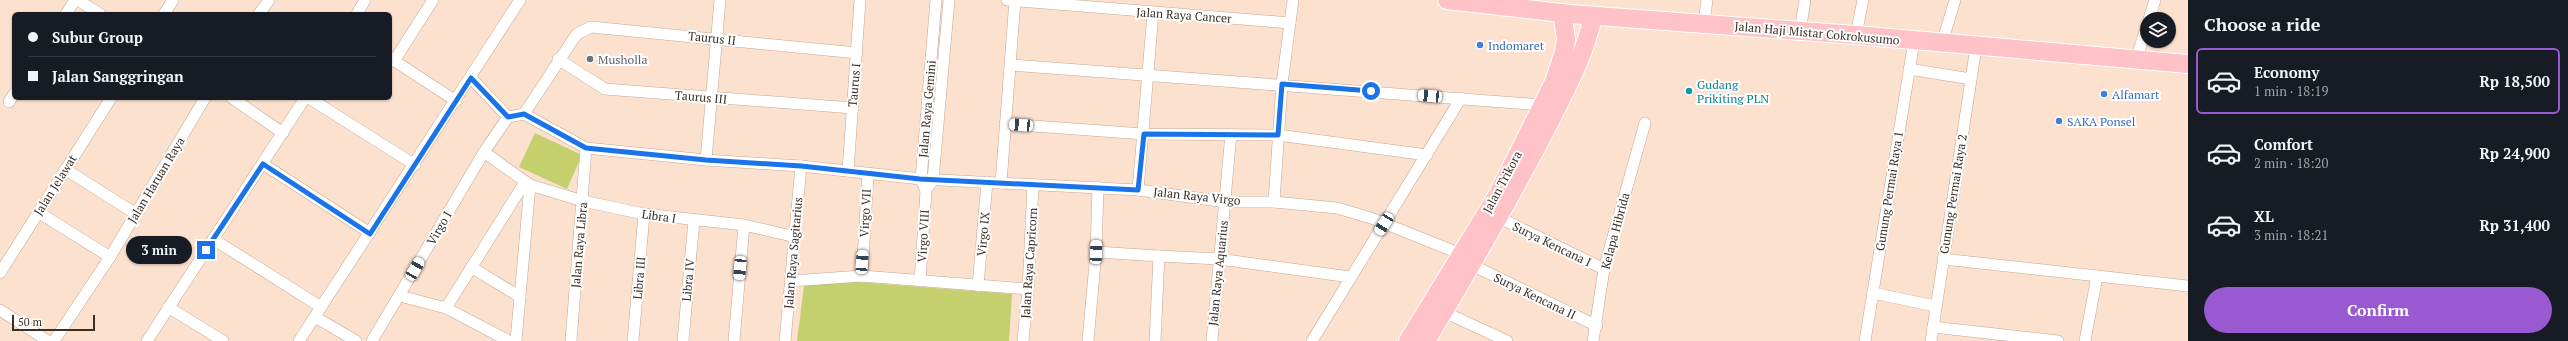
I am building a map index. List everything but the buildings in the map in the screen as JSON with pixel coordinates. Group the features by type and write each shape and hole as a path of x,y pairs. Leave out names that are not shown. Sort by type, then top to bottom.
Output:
{"main road":[{"name":"Jalan Haji Mistar Cokrokusumo","path":"1447,0 1519,4 1562,13 1593,16 1856,35 1976,47 2188,64"},
{"name":"Jalan Trikora","path":"1426,341 1444,312 1496,196 1560,70 1566,39 1562,13"},
{"name":"Jalan Trikora","path":"1408,341 1467,260 1500,218 1556,109 1587,36 1593,16"}],"street":[{"path":"68,12 77,0 97,12"},
{"path":"165,12 173,0"},
{"path":"261,12 269,0"},
{"path":"433,0 392,60 456,101"},
{"path":"299,341 415,165 520,0"},
{"path":"706,160 720,0"},
{"name":"Taurus I","path":"848,171 860,0"},
{"name":"Jalan Raya Gemini","path":"920,179 936,0"},
{"name":"Jalan Raya Gemini","path":"926,191 933,180 949,0"},
{"path":"1000,183 1011,65 1012,0"},
{"name":"Jalan Raya Cancer","path":"1012,0 1154,13 1290,23"},
{"path":"1274,202 1282,84 1293,0"},
{"path":"1704,23 1707,0"},
{"path":"1800,32 1805,0"},
{"path":"1856,35 1863,0"},
{"path":"1942,43 1955,0"},
{"path":"2151,12 2155,0"},
{"path":"358,12 363,1"},
{"path":"1138,190 1154,13"},
{"name":"Taurus II","path":"524,114 558,59 572,40 577,34 591,27 717,38 857,53"},
{"name":"Gunung Permai Raya 1","path":"1864,341 1914,41"},
{"name":"Gunung Permai Raya 2","path":"1931,341 1934,327 1935,306 1976,47"},
{"path":"2136,60 2140,47"},
{"name":"Taurus III","path":"558,59 605,89 853,108"},
{"path":"1011,65 1149,77 1282,84 1543,105"},
{"path":"1909,69 1971,79"},
{"path":"471,78 508,117 524,114"},
{"path":"1312,341 1350,277 1427,156 1461,98"},
{"name":"Jalan Jelawat","path":"0,273 110,100"},
{"name":"Jalan Haruan Raya","path":"54,341 110,257 204,100"},
{"path":"235,100 283,133"},
{"path":"147,341 304,100"},
{"path":"312,100 415,165"},
{"name":"Jalan Raya Virgo","path":"524,114 586,148 706,160 801,166 920,179 1098,187 1138,190 1226,202 1274,202 1337,208 1384,224 1467,260"},
{"name":"Virgo I","path":"372,341 484,152 508,117"},
{"name":"Kelapa Hibrida","path":"1593,341 1597,326 1604,269 1645,123"},
{"path":"1005,124 1144,134 1278,135 1427,156"},
{"name":"Jalan Raya Aquarius","path":"1212,341 1219,259 1226,202 1231,134"},
{"name":"Jalan Raya Libra","path":"571,341 586,148"},
{"name":"Libra I","path":"484,152 527,183 583,201 644,214 744,225 796,237"},
{"path":"263,164 370,234"},
{"name":"Jalan Raya Sagitarius","path":"785,341 796,237 801,166"},
{"path":"65,169 136,214"},
{"name":"Virgo VII","path":"862,276 868,174"},
{"path":"920,179 926,191"},
{"name":"Virgo IX","path":"978,286 987,182"},
{"path":"446,308 471,267 527,183"},
{"path":"516,341 527,183"},
{"name":"Jalan Raya Capricorn","path":"1023,341 1028,289 1033,185"},
{"path":"1088,341 1096,252 1098,187"},
{"name":"Virgo VIII","path":"920,281 926,191"},
{"path":"38,212 110,257"},
{"name":"Libra III","path":"634,341 644,214"},
{"name":"Surya Kencana I","path":"1500,218 1604,269"},
{"name":"Libra IV","path":"683,341 694,220"},
{"path":"734,341 744,225"},
{"path":"213,239 321,307"},
{"path":"1096,252 1219,259 1350,277"},
{"path":"1155,341 1159,256"},
{"path":"1943,259 2188,286"},
{"name":"Surya Kencana II","path":"1467,260 1597,326"},
{"path":"471,267 520,297"},
{"path":"791,281 862,276 1028,289"},
{"path":"2086,341 2097,276"},
{"path":"1873,293 1935,306"},
{"path":"400,296 446,308 509,341"},
{"path":"168,307 223,341"},
{"path":"0,310 48,341"},
{"path":"1444,312 1508,341"},
{"path":"314,317 356,341"},
{"path":"1934,327 2058,341"}],"green space":[{"path":"535,133 582,155 567,189 519,167"},
{"path":"805,278 1012,294 1009,341 797,341"}],"place":[{"name":"Indomaret","path":"1480,45"},
{"name":"Musholla","path":"590,59"},
{"name":"Gudang Prikiting PLN","path":"1689,91"},
{"name":"Alfamart","path":"2104,94"},
{"name":"SAKA Ponsel","path":"2059,121"}],"route":[{"path":"206,250 263,164 370,234 471,78 508,117 524,114 575,144 586,148 706,160 801,166 920,179 1138,190 1144,134 1278,135 1282,84 1371,91"}]}
